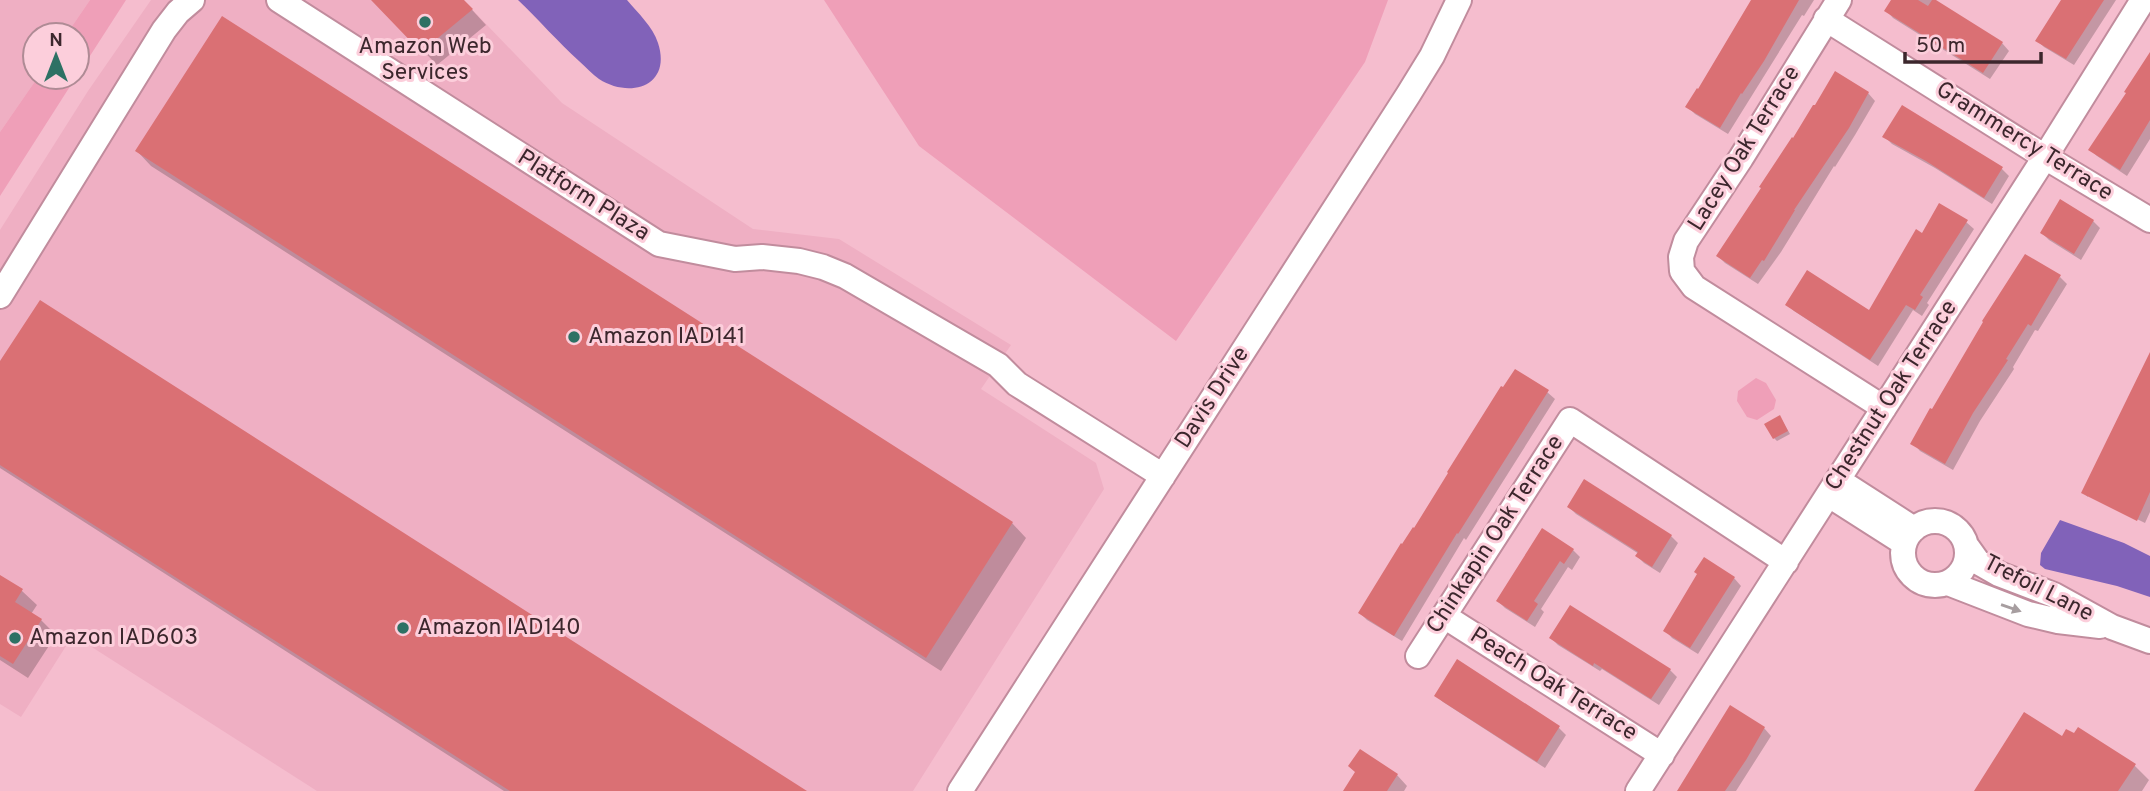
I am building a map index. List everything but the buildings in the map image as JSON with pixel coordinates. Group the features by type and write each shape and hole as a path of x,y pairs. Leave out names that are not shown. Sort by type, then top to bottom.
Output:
{"street":[{"path":"0,296 164,30 192,0"},
{"name":"Platform Plaza","path":"279,0 659,244 735,259 762,257 799,261 845,276 998,365 1017,384 1163,476"},
{"name":"Davis Drive","path":"960,791 1408,95 1432,55 1459,0"},
{"name":"Chestnut Oak Terrace","path":"1638,791 1834,488 2143,0"},
{"name":"Grammercy Terrace","path":"1833,9 2045,157 2150,220"},
{"name":"Lacey Oak Terrace","path":"1833,9 1686,241 1681,257 1682,271 1693,287 1884,408"},
{"name":"Chinkapin Oak Terrace","path":"1418,656 1570,420 1786,562"},
{"path":"1834,488 1909,536"},
{"name":"Trefoil Lane","path":"1968,548 1964,569 1948,583 1938,585 1918,580 1910,573 1903,554 1909,536 1927,522 1938,520 1948,523 1964,537 1978,562 1999,574 2054,595 2112,627 2150,641"},
{"name":"Trefoil Lane","path":"1948,583 2028,614 2112,627"},
{"name":"Peach Oak Terrace","path":"1444,616 1662,755"}],"shaded area":[{"path":"0,0 90,0 76,21 21,21 21,91 28,91 0,132"},
{"path":"90,0 126,0 91,54 91,21 76,21"},
{"path":"151,0 463,0 562,103 753,229 839,239 1011,345 981,389 1096,463 1104,489 913,791 317,791 73,635 21,717 0,704 0,230 88,91 91,91 91,87"},
{"path":"518,0 627,0 656,37 661,58 659,70 654,79 645,85 623,88 611,85 591,73"},
{"path":"824,0 1388,0 1365,62 1176,341 919,146"},
{"path":"28,91 67,91 0,196 0,132"},
{"path":"1756,378 1766,383 1776,400 1774,409 1757,420 1747,417 1737,401 1738,391"},
{"path":"2060,520 2124,543 2150,556 2150,597 2117,586 2045,569 2040,565 2041,553"}],"place":[{"name":"Amazon Web Services","path":"425,22"},
{"name":"Amazon IAD141","path":"574,337"},
{"name":"Amazon IAD140","path":"403,628"},
{"name":"Amazon IAD603","path":"15,638"}]}
